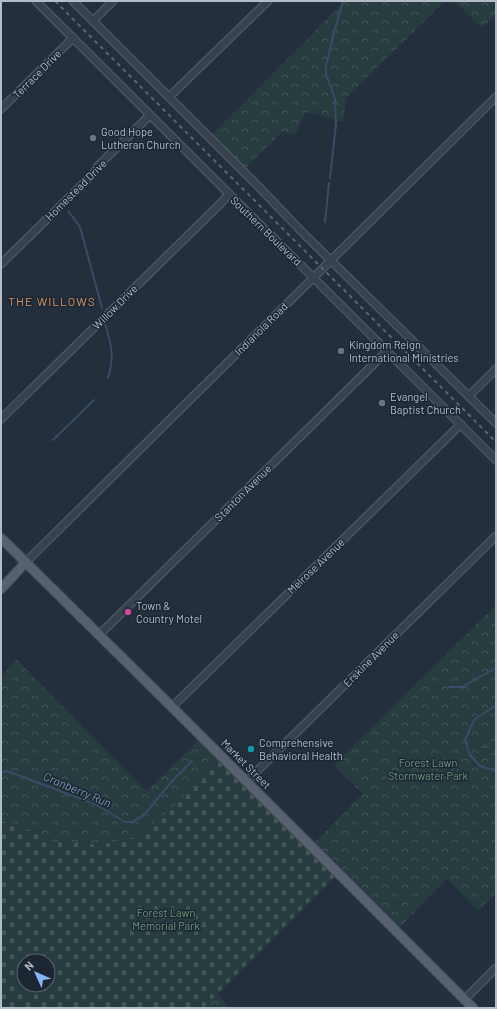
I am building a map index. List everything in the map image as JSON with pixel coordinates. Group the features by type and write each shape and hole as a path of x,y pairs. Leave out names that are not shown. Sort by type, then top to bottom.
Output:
{"main road":[{"name":"Market Street","path":"1,538 473,1008"},
{"path":"1,589 26,562"}],"street":[{"name":"Southern Boulevard","path":"36,1 496,460"},
{"path":"73,1 496,423"},
{"path":"93,21 113,1"},
{"path":"169,97 268,1"},
{"name":"Terrace Drive","path":"1,110 73,38"},
{"name":"Indianola Road","path":"26,562 496,97"},
{"name":"Homestead Drive","path":"1,264 92,175 96,168 150,115"},
{"name":"Willow Drive","path":"1,419 229,194"},
{"name":"Stanton Avenue","path":"99,635 387,351"},
{"path":"469,396 496,369"},
{"name":"Melrose Avenue","path":"172,708 460,424"},
{"name":"Erskine Avenue","path":"246,782 496,536"},
{"path":"464,999 496,968"}],"green space":[{"path":"345,1 445,1 346,98 343,122 305,112 296,134 283,131 243,171 209,137"},
{"path":"454,1 496,1 496,15 482,28"},
{"name":"Forest Lawn Stormwater Park","path":"496,605 496,893 478,911 447,879 396,931 338,873 217,994 228,1006 226,1008 185,1008 311,846 363,794 334,765"},
{"path":"16,659 146,791 202,737 223,758 168,812 136,837 100,845 54,841 24,828 1,821 1,677"},
{"path":"496,731 496,757 490,758 480,755 478,746 484,736"},
{"name":"Forest Lawn Memorial Park","path":"223,758 338,873 203,1008 1,1008 1,821 24,828 54,841 100,845 136,837 168,812"}],"waterway":[{"path":"330,178 336,124 335,99 326,74 326,65 343,1"},
{"path":"325,222 329,183"},
{"path":"68,211 80,227 102,308"},
{"path":"105,323 112,356 108,378"},
{"path":"53,440 94,400"},
{"name":"Cranberry Run","path":"449,687 462,687 496,668"},
{"name":"Cranberry Run","path":"496,705 474,720 465,740 470,755 480,766 496,771"},
{"name":"Cranberry Run","path":"1,773 7,771 97,805 125,822 132,822 143,816 173,780 192,761"}],"railway":[{"path":"55,1 496,442"}],"place":[{"name":"Good Hope Lutheran Church","path":"93,138"},
{"name":"Kingdom Reign International Ministries","path":"341,351"},
{"name":"Evangel Baptist Church","path":"382,403"},
{"name":"Town & Country Motel","path":"128,612"},
{"name":"Comprehensive Behavioral Health","path":"251,749"}],"district":[{"name":"THE WILLOWS","path":"52,302"}]}
